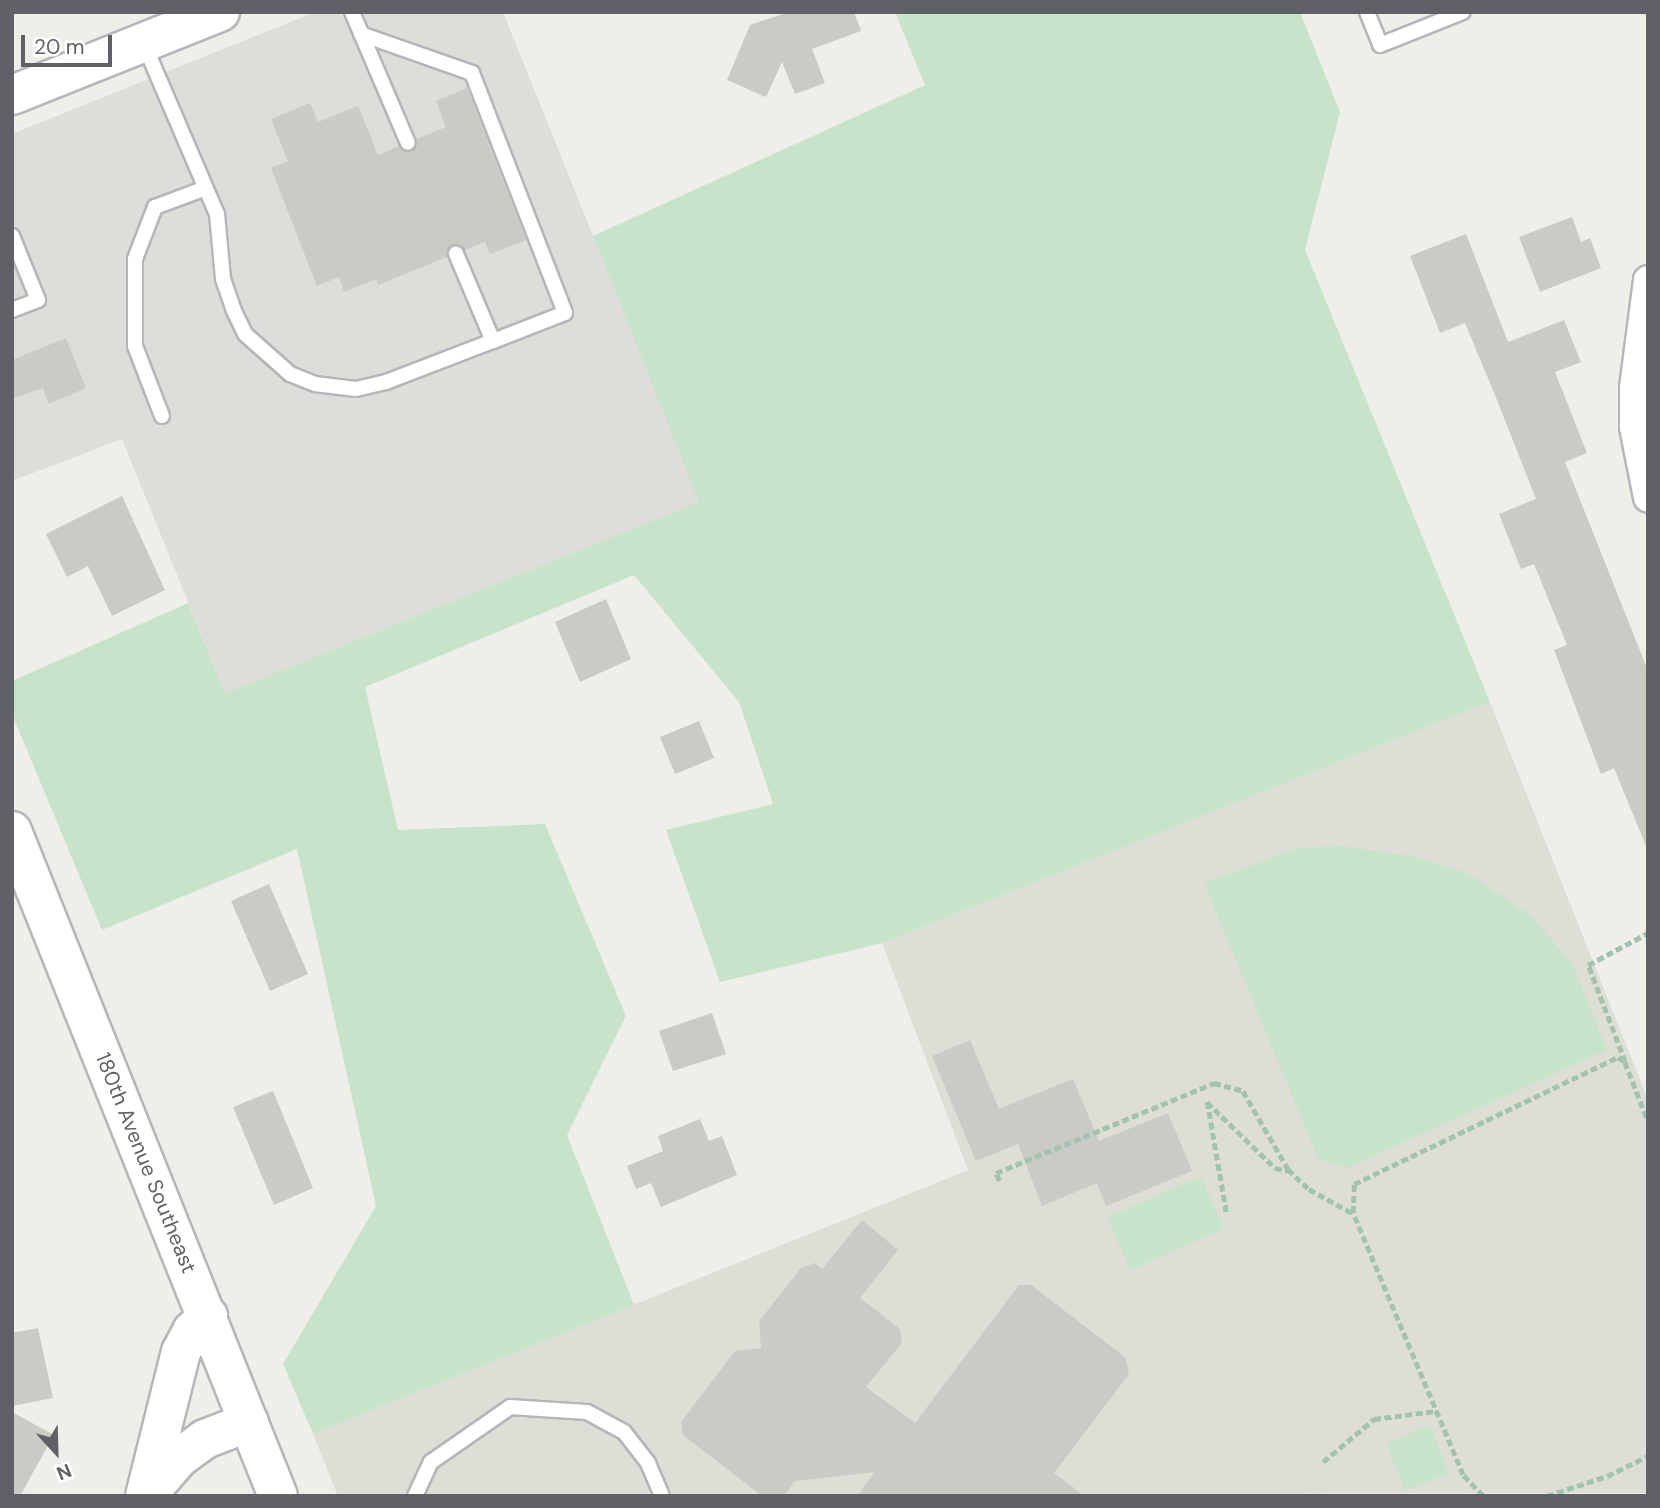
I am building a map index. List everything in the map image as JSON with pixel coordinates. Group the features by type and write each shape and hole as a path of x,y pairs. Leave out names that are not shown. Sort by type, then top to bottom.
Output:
{"street":[{"path":"12,95 220,12"},
{"path":"1648,280 1634,388 1634,427 1648,498"},
{"name":"180th Avenue Southeast","path":"12,831 278,1496"},
{"path":"146,1496 181,1352 192,1331 208,1316"},
{"path":"146,1496 179,1458 205,1439 249,1422"}],"lane":[{"path":"352,12 408,142"},
{"path":"1367,12 1380,44 1462,12"},
{"path":"143,43 217,214 223,279 245,334 290,374 315,384 356,389 386,382 565,313 472,73 361,34"},
{"path":"162,416 135,346 135,259 155,206 206,188"},
{"path":"12,236 38,300 12,310"},
{"path":"456,254 494,341"},
{"path":"415,1496 431,1462 510,1407 587,1412 624,1432 648,1463 662,1496"}],"path":[{"path":"1648,933 1588,965 1648,1121"},
{"path":"1483,1496 1463,1475 1353,1213 1354,1184 1618,1057 1625,1062"},
{"path":"999,1181 996,1173 1214,1083 1243,1091 1291,1172 1309,1189 1353,1213"},
{"path":"1226,1212 1207,1102 1275,1168 1291,1172"},
{"path":"1323,1462 1374,1419 1436,1411"},
{"path":"1547,1496 1607,1476 1648,1456"}],"shaded area":[{"path":"315,12 503,12 700,502 225,693 122,439 12,481 12,134"},
{"path":"1490,702 1648,1100 1648,1493 338,1496 313,1434 968,1170 882,943"}],"green space":[{"path":"895,12 1300,12 1340,112 1305,250 1490,702 882,943 720,982 666,830 773,804 739,702 634,575 365,687 398,830 545,824 626,1016 567,1135 634,1305 313,1434 283,1364 376,1206 297,849 102,930 12,714 12,681 188,603 225,693 699,502 593,236 925,85"},
{"path":"1342,846 1413,856 1467,873 1529,914 1572,963 1607,1050 1347,1168 1318,1159 1204,883 1297,848"},
{"path":"1201,1176 1224,1229 1130,1270 1107,1217"},
{"path":"1430,1425 1449,1473 1405,1491 1386,1443"}],"building":[{"path":"789,12 854,12 861,31 812,49 825,83 795,94 782,62 766,97 727,80 750,25"},
{"path":"467,88 526,240 490,254 485,242 465,250 453,245 447,257 378,285 376,279 344,292 339,277 317,286 271,168 288,161 271,119 310,103 318,122 358,106 378,155 399,146 411,152 417,139 446,127 436,101"},
{"path":"1572,217 1581,242 1590,238 1601,268 1540,292 1519,237"},
{"path":"1466,234 1508,342 1564,320 1581,362 1555,372 1587,453 1565,462 1648,671 1648,851 1614,768 1601,774 1554,650 1567,645 1534,564 1521,569 1499,514 1536,499 1495,395 1465,323 1440,333 1410,256"},
{"path":"66,338 86,388 49,404 43,388 12,399 12,360"},
{"path":"122,496 165,590 112,616 88,566 67,577 46,534"},
{"path":"606,599 631,659 580,682 555,622"},
{"path":"699,721 714,758 675,774 660,737"},
{"path":"269,884 308,974 270,991 231,901"},
{"path":"712,1013 726,1054 673,1071 659,1031"},
{"path":"970,1040 999,1109 1073,1079 1099,1141 1168,1113 1192,1171 1106,1206 1097,1183 1042,1206 1018,1144 976,1161 932,1056"},
{"path":"273,1091 313,1188 274,1205 233,1107"},
{"path":"700,1119 709,1141 722,1136 737,1175 661,1207 651,1183 636,1189 627,1166 663,1151 658,1136"},
{"path":"862,1220 898,1250 860,1298 900,1329 902,1343 866,1387 915,1423 1019,1285 1031,1285 1126,1358 1129,1374 1054,1473 1085,1496 857,1496 875,1472 795,1481 784,1496 762,1496 683,1435 681,1422 735,1351 761,1348 759,1321 801,1268 815,1263 822,1269"},
{"path":"38,1328 53,1398 12,1406 12,1333"},
{"path":"12,1412 54,1435 20,1496 12,1496"}]}
